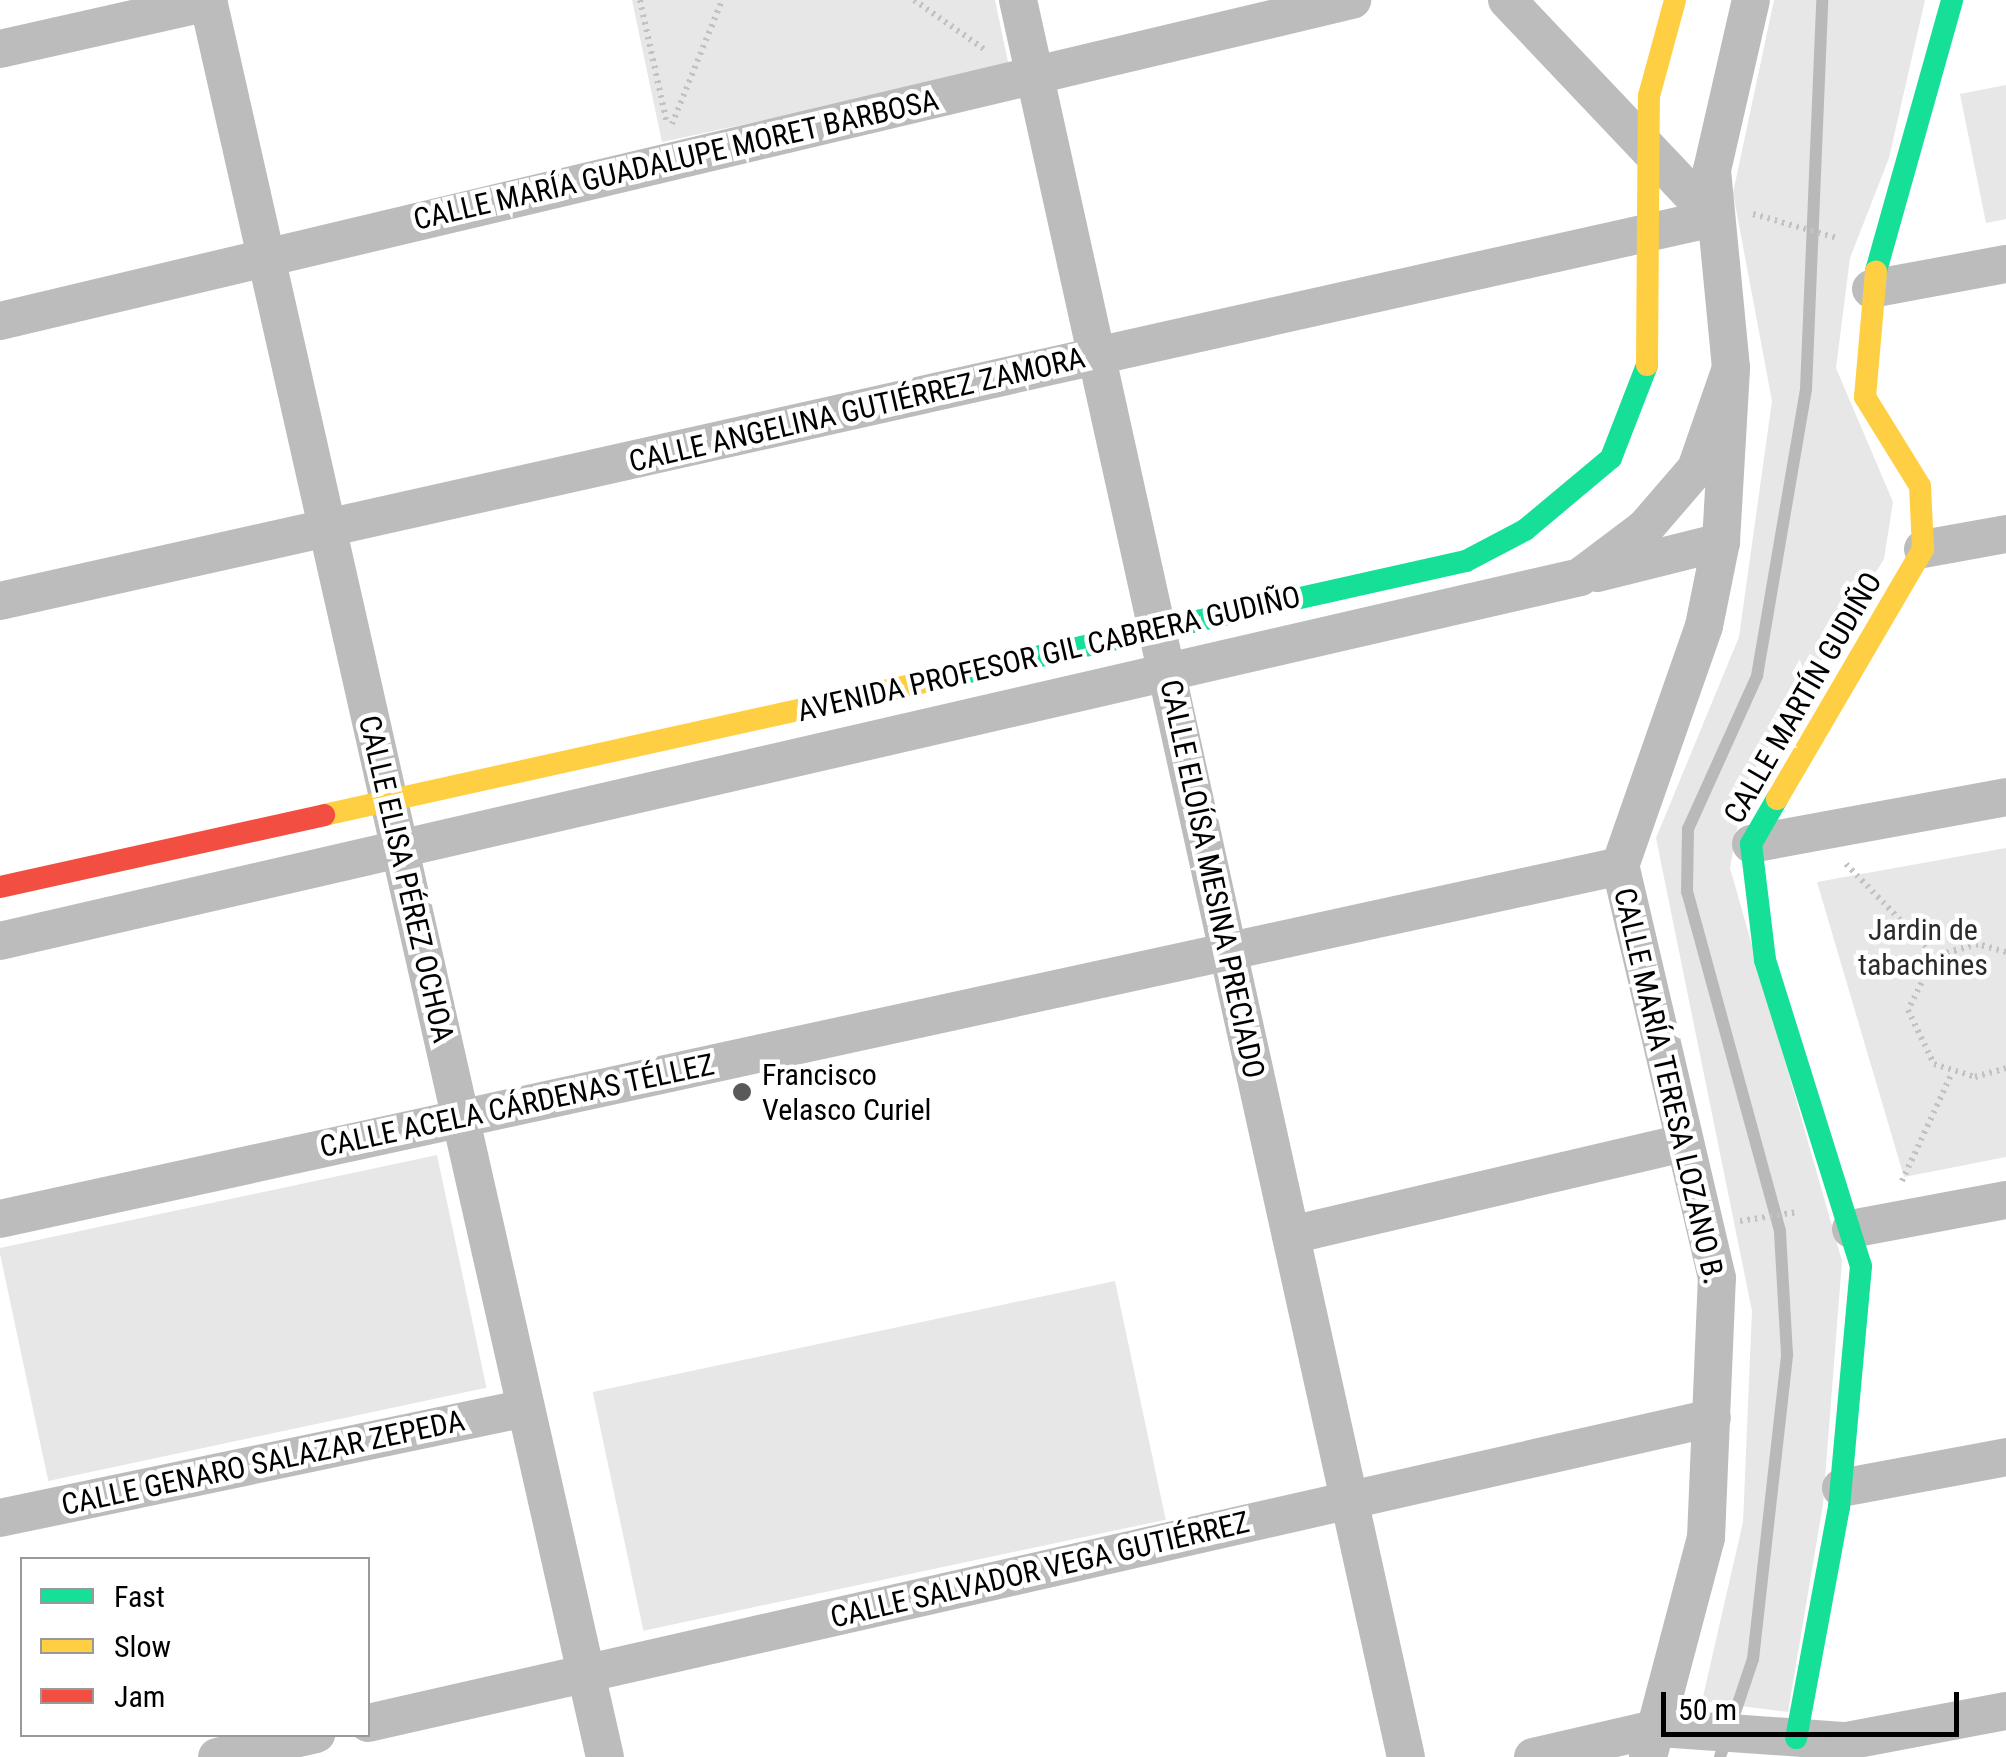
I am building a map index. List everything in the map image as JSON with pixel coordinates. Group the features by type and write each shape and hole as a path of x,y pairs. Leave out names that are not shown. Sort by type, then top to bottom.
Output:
{"street":[{"name":"CALLE ELOÍSA MESINA PRECIADO","path":"1018,0 1406,1757"},
{"name":"CALLE MARÍA GUADALUPE MORET BARBOSA","path":"0,321 1352,0"},
{"path":"1507,0 1650,156 1724,213"},
{"name":"AVENIDA PROFESOR GIL CABRERA GUDIÑO","path":"0,887 1466,560 1525,530 1611,458 1648,362 1653,232 1648,96 1675,0"},
{"name":"AVENIDA PROFESOR GIL CABRERA GUDIÑO","path":"0,941 1721,542 1731,368 1724,213 1712,170 1751,0"},
{"path":"1952,0 1871,289 1865,397 1920,486 1923,549 2006,534"},
{"path":"0,49 208,1"},
{"name":"CALLE ELISA PÉREZ OCHOA","path":"208,1 605,1757"},
{"name":"CALLE ANGELINA GUTIÉRREZ ZAMORA","path":"0,601 1724,213"},
{"path":"1871,289 2006,264"},
{"name":"AVENIDA PROFESOR GIL CABRERA GUDIÑO","path":"1580,577 1645,528 1696,469 1731,368"},
{"name":"CALLE MARÍA TERESA LOZANO B.","path":"1667,1739 1706,1538 1716,1278 1620,866 1704,626 1721,542"},
{"name":"CALLE MARTÍN GUDIÑO","path":"1796,1738 1841,1488 1861,1266 1766,960 1751,844 1923,549"},
{"path":"1751,844 2006,797"},
{"name":"CALLE ACELA CÁRDENAS TÉLLEZ","path":"0,1220 1620,866"},
{"path":"1291,1234 1682,1143"},
{"path":"1851,1229 2006,1200"},
{"name":"CALLE GENARO SALAZAR ZEPEDA","path":"0,1518 526,1408"},
{"name":"CALLE SALVADOR VEGA GUTIÉRREZ","path":"370,1723 1712,1418"},
{"path":"1841,1488 2006,1457"},
{"path":"1534,1757 1667,1739 1742,1734 1847,1741 2006,1711"},
{"path":"217,1757 303,1737"}],"path":[{"path":"640,0 668,133"},
{"path":"668,133 722,0"},
{"path":"914,0 997,58 978,62"},
{"path":"668,133 688,128"},
{"path":"1724,213 1854,243"},
{"path":"1842,860 1935,956"},
{"path":"2006,952 1978,944 1935,956 1908,1010 1920,1049 1952,1073 2006,1068"},
{"path":"1895,1197 1952,1073"},
{"path":"1750,1219 1804,1210"}],"green space":[{"path":"632,0 995,0 1009,67 662,142"},
{"path":"1774,0 1925,0 1889,158 1850,258 1836,368 1893,502 1884,559 1745,785 1730,868 1842,1261 1823,1504 1788,1712 1702,1701 1743,1522 1752,1311 1656,838 1739,637 1772,401 1733,193"},
{"path":"2006,85 2006,219 1986,223 1960,94"},
{"name":"Jardin de tabachines","path":"2006,848 2006,1157 1904,1177 1817,882"},
{"path":"437,1155 486,1388 48,1481 0,1248"},
{"path":"1115,1281 1166,1520 643,1631 593,1392"}],"waterway":[{"path":"1720,1757 1753,1659 1787,1354 1780,1231 1687,892 1688,829 1757,676 1806,389 1822,0"}],"traffic: fast":[{"path":"1876,271 1952,0"},
{"path":"929,681 1466,561 1525,530 1611,458 1647,365"},
{"path":"1777,799 1751,844 1765,960 1861,1266 1839,1507 1796,1738"}],"traffic: slow":[{"path":"1647,365 1649,96 1675,0"},
{"path":"1777,799 1923,549 1920,486 1865,397 1876,271"},
{"path":"324,815 929,681"}],"traffic: jam":[{"path":"0,887 324,815"}],"place":[{"name":"Francisco Velasco Curiel","path":"742,1092"}]}
